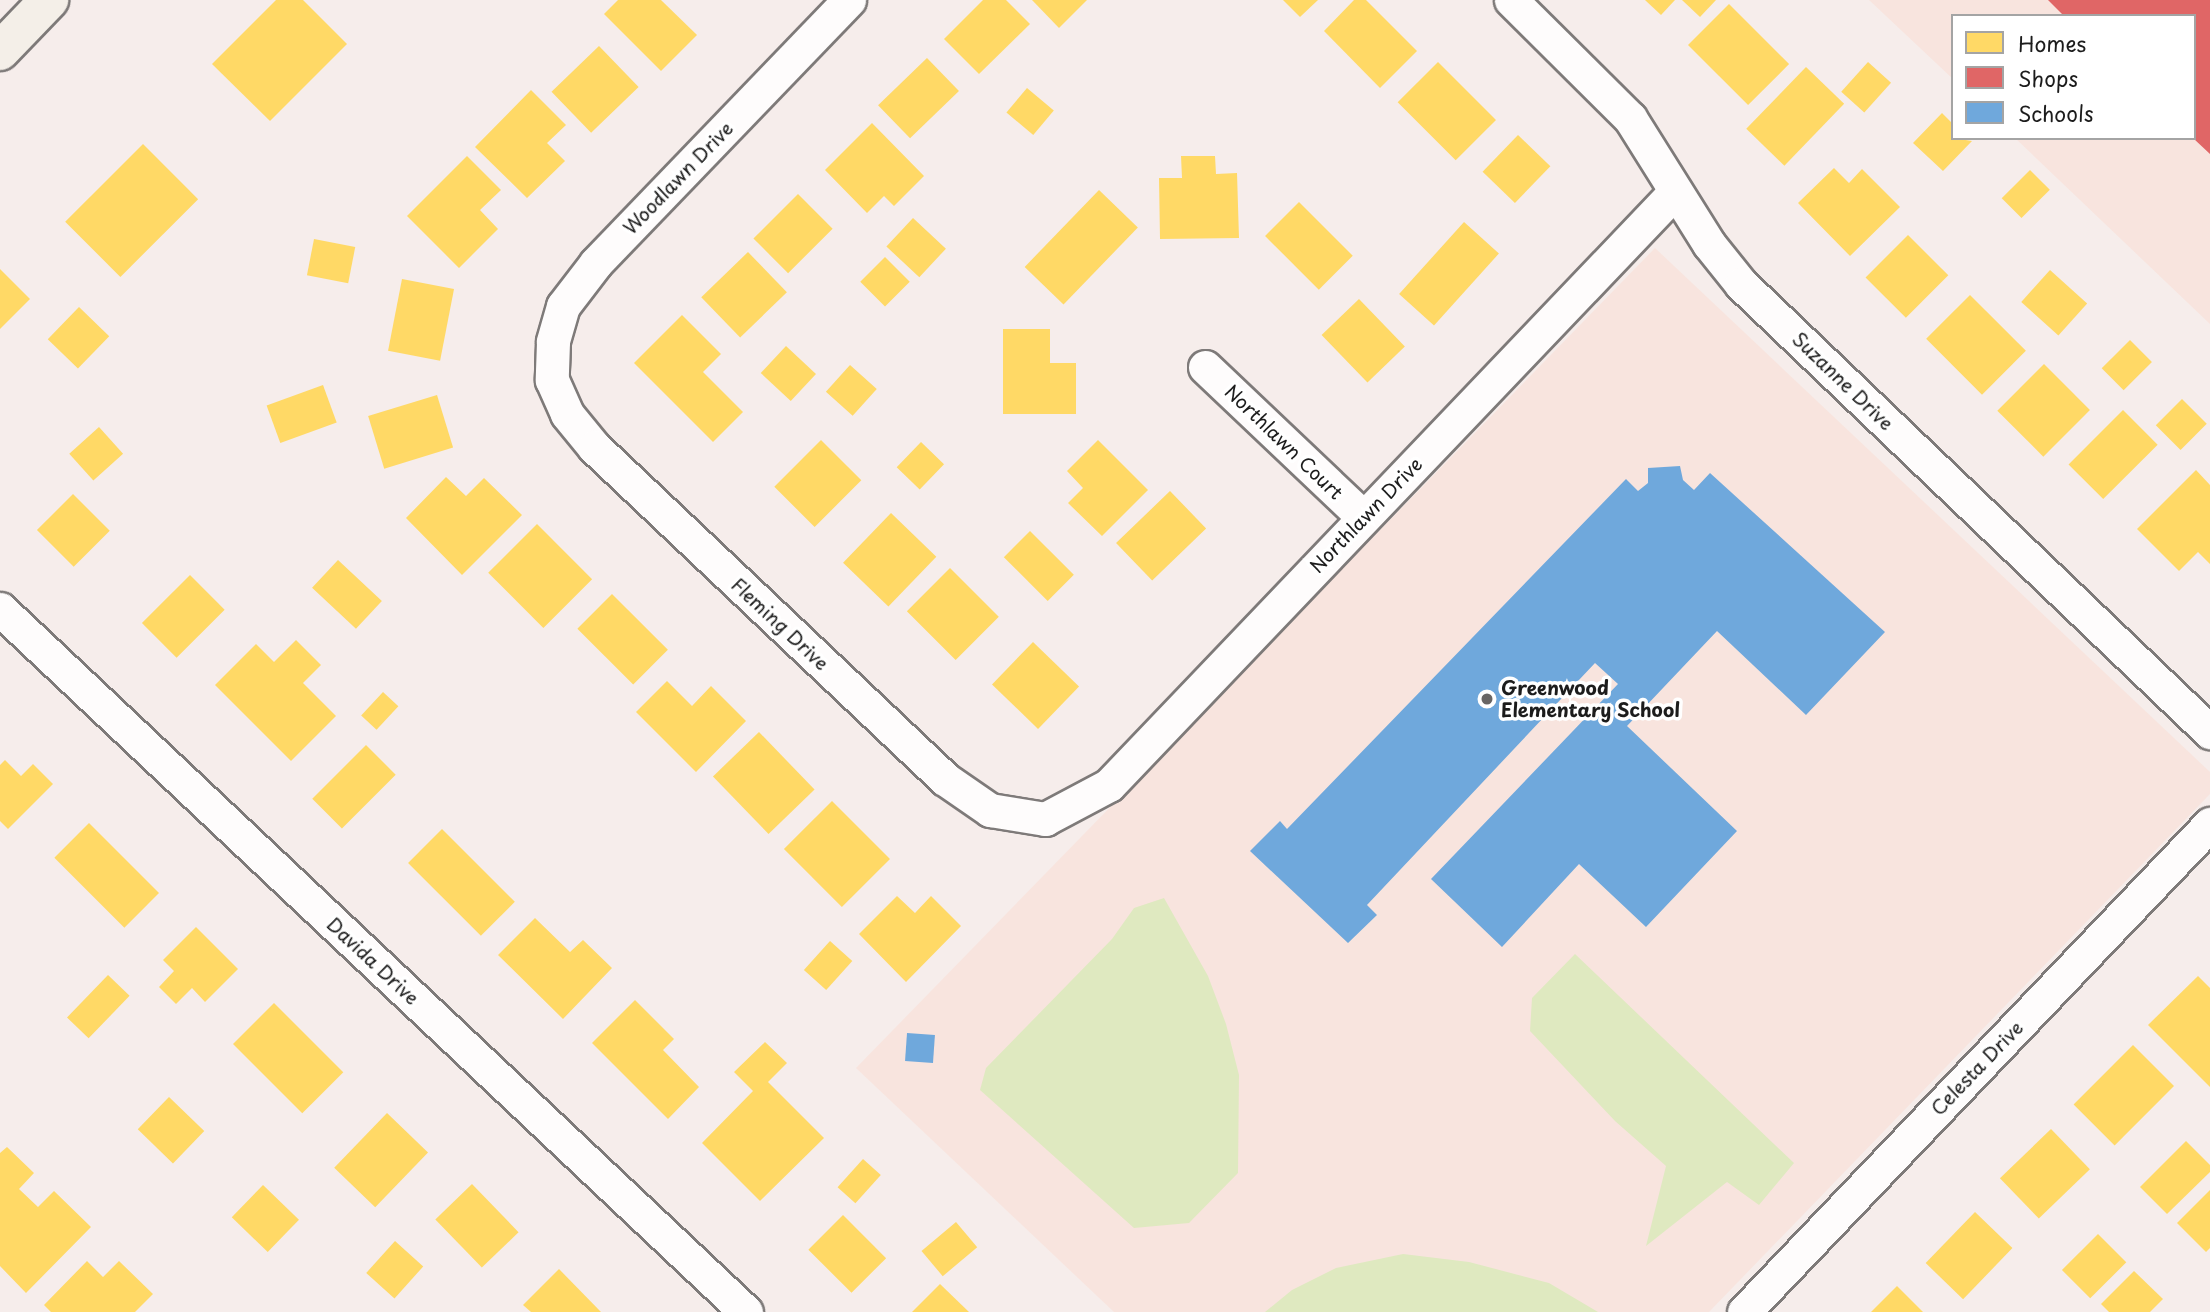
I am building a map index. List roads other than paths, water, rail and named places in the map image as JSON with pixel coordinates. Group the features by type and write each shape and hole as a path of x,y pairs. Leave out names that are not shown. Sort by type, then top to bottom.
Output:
{"main road":[{"path":"0,51 49,0"}],"street":[{"name":"Suzanne Drive","path":"1511,0 1630,118 1674,193 1741,284 2210,732"},
{"name":"Woodlawn Drive","path":"552,380 553,342 563,306 830,7"},
{"name":"Northlawn Drive","path":"1045,819 1109,785 1674,193"},
{"name":"Northlawn Court","path":"1205,367 1363,517"},
{"name":"Fleming Drive","path":"552,380 567,414 594,447 945,779 990,810 1045,819"},
{"name":"Davida Drive","path":"0,609 746,1312"},
{"name":"Celesta Drive","path":"1744,1312 2210,824"}],"place":[{"name":"Greenwood Elementary School","path":"1487,699"}]}
